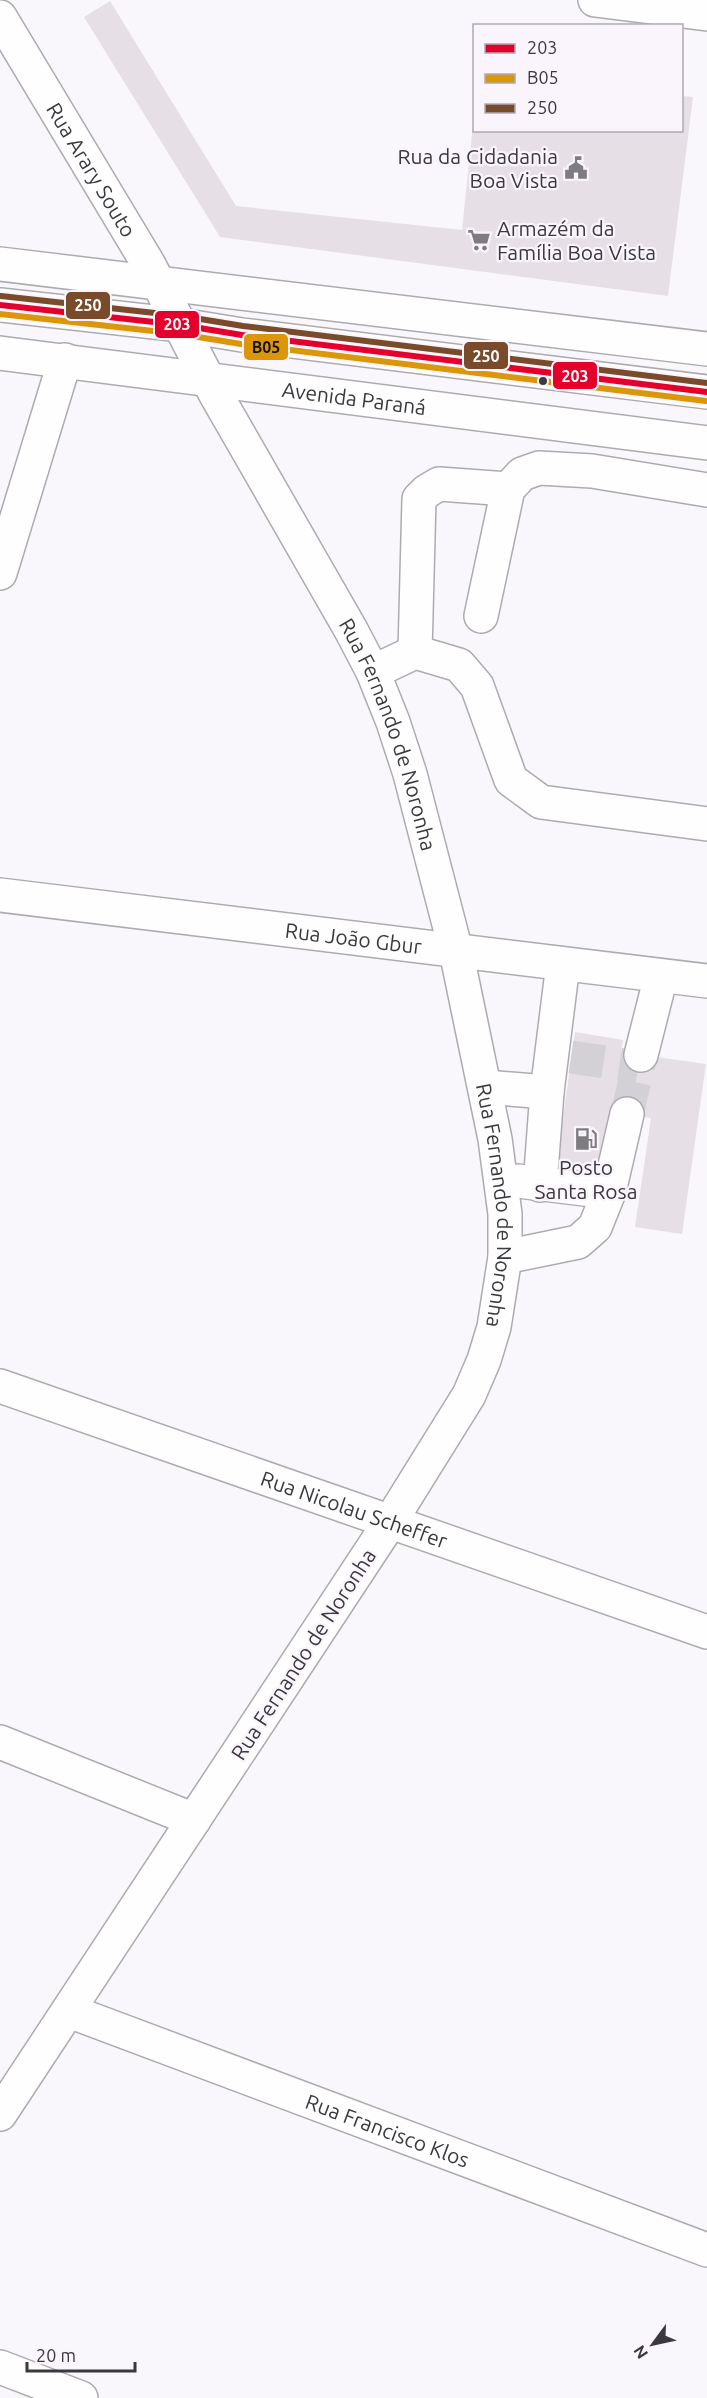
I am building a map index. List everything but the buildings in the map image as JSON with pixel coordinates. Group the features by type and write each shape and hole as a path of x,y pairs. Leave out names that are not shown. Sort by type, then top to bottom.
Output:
{"main road":[{"path":"595,0 707,14"},
{"name":"Rua Arary Souto","path":"0,17 159,283 181,326"},
{"path":"0,264 707,349"},
{"path":"0,305 707,392"},
{"name":"Rua Fernando de Noronha","path":"0,2114 390,1522 470,1395 494,1327 505,1257 502,1178 485,1087 456,951 410,774 393,722 373,672 209,381 181,326"},
{"name":"Avenida Paraná","path":"0,352 209,381 707,443"},
{"path":"0,573 65,360"},
{"path":"481,616 508,489 522,474 539,468 592,471 707,490"},
{"path":"415,652 419,499 426,491 439,484 508,489"},
{"path":"373,672 415,652 459,665 477,686 511,780 541,802 707,824"},
{"name":"Rua João Gbur","path":"0,896 707,981"},
{"path":"540,1185 547,1092 561,1056 563,964"},
{"path":"641,1055 661,976"},
{"path":"485,1087 547,1092"},
{"path":"505,1257 578,1242 595,1227 609,1192 627,1114"},
{"path":"502,1178 540,1185 609,1192"},
{"name":"Rua Nicolau Scheffer","path":"0,1386 707,1632"},
{"path":"0,1742 194,1820"},
{"name":"Rua Francisco Klos","path":"69,2011 707,2250"},
{"path":"0,2367 81,2398"}],"tunnel":[{"path":"627,1114 641,1055"},
{"path":"571,1057 638,1067"}],"transit line":[{"name":"250","path":"1,296 182,316 243,326 707,383"},
{"name":"203","path":"0,305 181,325 242,335 707,392"},
{"name":"B05","path":"0,314 180,334 241,344 706,401"}],"place":[{"name":"Rua da Cidadania Boa Vista","path":"576,168"},
{"name":"Armazém da Família Boa Vista","path":"479,240"},
{"name":"Posto Santa Rosa","path":"586,1139"}]}
